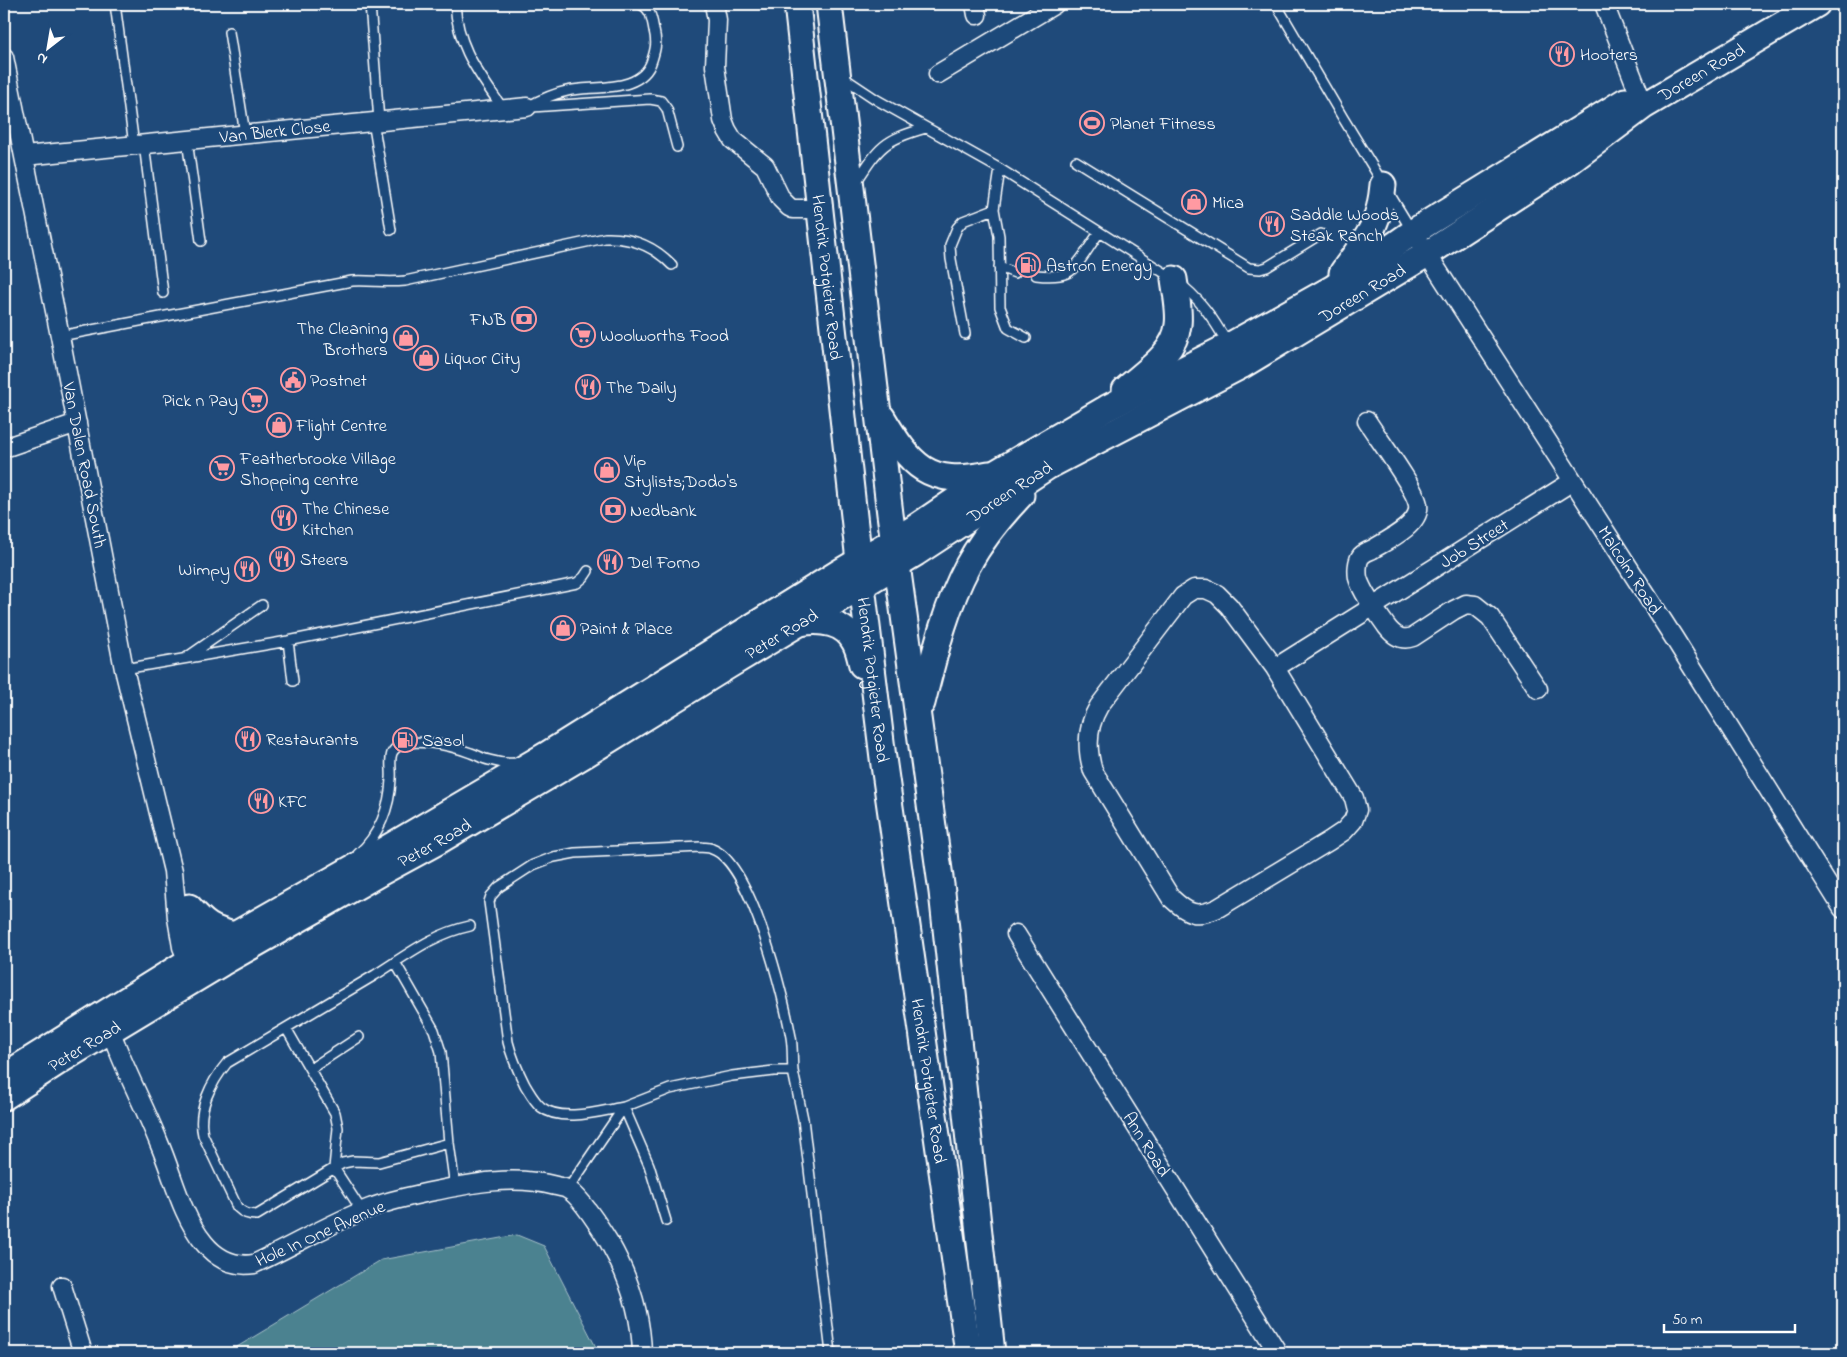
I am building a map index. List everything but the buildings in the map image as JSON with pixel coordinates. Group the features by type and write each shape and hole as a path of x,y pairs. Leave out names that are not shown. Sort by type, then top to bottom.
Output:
{"main road":[{"name":"Hendrik Potgieter Road","path":"797,4 860,573 883,758 968,1353"},
{"name":"Hendrik Potgieter Road","path":"829,4 850,192 895,552 942,892 992,1353"},
{"name":"Doreen Road","path":"895,552 916,553 1047,467 1235,356 1428,254 1572,160 1641,100 1791,4"},
{"name":"Doreen Road","path":"895,552 997,472 1107,408 1235,356 1413,232 1641,100 1817,4"},
{"path":"1333,288 1366,242 1377,222 1383,185"},
{"path":"1107,408 1161,357 1172,343 1178,326 1174,279"},
{"path":"878,410 906,455 930,473 944,478 970,478 997,472"},
{"path":"918,716 945,616 967,566 982,541 1006,511 1047,467"},
{"path":"860,573 895,552"},
{"name":"Peter Road","path":"4,1076 107,1022 200,966 493,810 797,624 860,573"},
{"name":"Peter Road","path":"200,966 234,935 860,573"},
{"path":"797,624 814,620 824,621 843,629 850,634 856,643 883,758"},
{"path":"189,907 214,930 234,935"},
{"name":"Peter Road","path":"4,1097 62,1060 107,1022"}],"street":[{"path":"714,4 717,20 715,66 723,120 727,130 733,140 765,166 781,199 789,207 793,209 820,209"},
{"path":"938,74 1055,4"},
{"path":"1604,4 1641,100"},
{"name":"Van Dalen Road South","path":"4,57 124,669 173,871 177,918 182,947 200,966"},
{"name":"Van Blerk Close","path":"24,156 527,107"},
{"name":"Malcolm Road","path":"1413,232 1674,638 1843,909"},
{"path":"1367,421 1413,492 1418,506 1416,517 1406,528 1361,556 1358,566 1358,576 1362,587 1388,629 1397,637 1406,639 1466,604 1475,605 1490,617 1538,689"},
{"path":"4,448 76,423"},
{"name":"Job Street","path":"1275,668 1573,481"},
{"path":"1206,589 1217,594 1229,606 1275,668 1354,798 1357,810 1353,821 1329,841 1218,908 1208,913 1194,915 1183,909 1172,898 1093,770 1088,756 1090,727 1093,716 1183,596 1194,590 1206,589"},
{"name":"Van Dalen Road South","path":"173,871 189,907 200,966"},
{"name":"Ann Road","path":"1016,934 1278,1353"},
{"name":"Hole In One Avenue","path":"107,1022 196,1232 213,1252 231,1263 242,1266 254,1264 362,1211 402,1198 456,1187 509,1180 538,1181 568,1189"},
{"path":"568,1189 588,1210 621,1263 633,1291 642,1353"},
{"path":"62,1286 83,1353"}],"lane":[{"path":"115,4 163,293"},
{"path":"370,4 376,121 391,230"},
{"path":"455,4 460,39 470,61 503,108"},
{"path":"527,107 546,97 567,91 624,85 641,77 650,66 657,44 652,16 640,4"},
{"path":"1276,4 1383,185 1413,232"},
{"path":"229,32 245,134"},
{"path":"837,73 878,100 1000,169 1174,279 1185,287 1208,312 1235,356"},
{"path":"527,107 650,99 661,101 667,109 677,148"},
{"path":"850,192 872,158 885,144 901,135 926,128"},
{"path":"187,140 201,241"},
{"path":"1076,161 1255,270 1267,267 1321,234"},
{"path":"1000,169 994,209 999,236 1000,307 1008,328 1026,338"},
{"path":"965,334 950,245 957,228 963,221 994,209"},
{"path":"1036,275 1067,273 1073,268 1099,233"},
{"path":"60,336 352,281 366,280 388,283 405,281 605,238 617,238 648,247 661,253 672,265"},
{"path":"998,267 1015,273"},
{"path":"124,669 288,641 577,583 588,571"},
{"path":"184,659 262,605"},
{"path":"288,641 293,681"},
{"path":"326,882 340,866 364,848 376,833 391,790 392,754 395,748 403,744 431,743 448,746 501,763 533,762"},
{"path":"793,1072 774,1071 732,1076 670,1089 624,1107 574,1115 549,1112 533,1099 512,1059 488,902 494,892 534,865 554,857 575,853 701,847 713,849 729,862 748,894 779,982 791,1039 793,1072 803,1119 832,1353"},
{"path":"450,1143 380,1162 348,1162 334,1168 257,1215 250,1215 243,1213 237,1207 203,1135 200,1124 202,1112 218,1074 227,1063 435,937 450,930 470,926"},
{"path":"395,962 437,1038 441,1052 456,1187"},
{"path":"286,1028 338,1120 334,1168 362,1211"},
{"path":"310,1069 359,1037"},
{"path":"568,1189 624,1107"},
{"path":"624,1107 649,1165 666,1220"}],"green space":[{"path":"517,1235 544,1246 599,1353 227,1353 381,1260"}],"place":[{"name":"Hooters","path":"1562,54"},
{"name":"Planet Fitness","path":"1092,123"},
{"name":"Mica","path":"1194,202"},
{"name":"Saddle Woods Steak Ranch","path":"1272,224"},
{"name":"Astron Energy","path":"1028,265"},
{"name":"FNB","path":"524,319"},
{"name":"Woolworths Food","path":"583,335"},
{"name":"The Cleaning Brothers","path":"406,338"},
{"name":"Liquor City","path":"426,358"},
{"name":"Postnet","path":"293,380"},
{"name":"The Daily","path":"588,387"},
{"name":"Pick n Pay","path":"255,400"},
{"name":"Flight Centre","path":"279,425"},
{"name":"Featherbrooke Village Shopping centre","path":"222,468"},
{"name":"Vip Stylists;Dodo's","path":"607,470"},
{"name":"Nedbank","path":"613,510"},
{"name":"The Chinese Kitchen","path":"284,518"},
{"name":"Steers","path":"282,559"},
{"name":"Del Forno","path":"610,562"},
{"name":"Wimpy","path":"247,569"},
{"name":"Paint & Place","path":"563,628"},
{"name":"Restaurants","path":"248,739"},
{"name":"Sasol","path":"405,740"},
{"name":"KFC","path":"261,801"}]}
